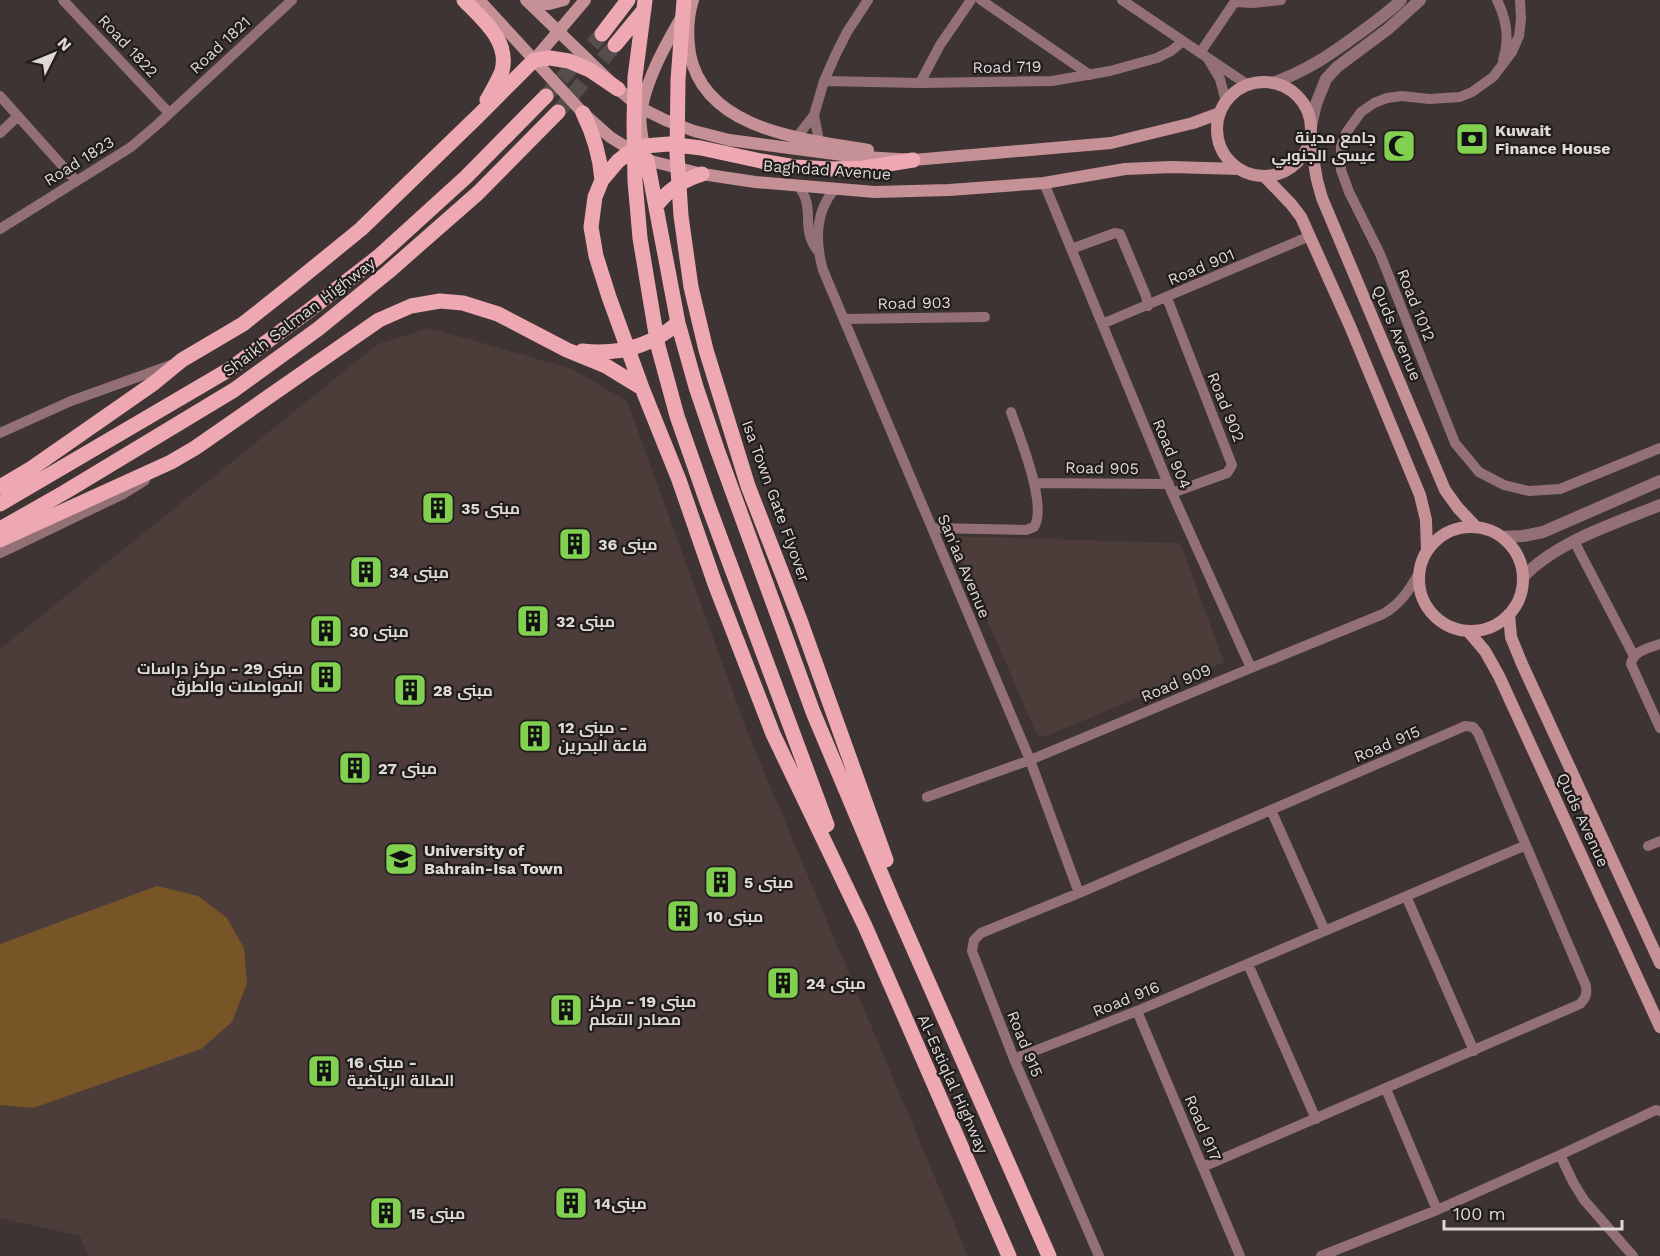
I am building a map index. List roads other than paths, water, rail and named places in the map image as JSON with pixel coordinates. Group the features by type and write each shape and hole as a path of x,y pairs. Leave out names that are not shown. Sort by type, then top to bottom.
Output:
{"main road":[{"path":"464,0 496,36 503,51 502,69 478,116"},
{"path":"478,0 543,54 579,65 618,89"},
{"path":"528,2 549,4 564,0"},
{"path":"0,487 32,468 182,360 243,324 361,229 543,54 558,31 585,0"},
{"path":"602,34 628,0"},
{"path":"645,0 635,77 635,181 640,238 658,346 677,416 758,644 865,926"},
{"path":"615,45 652,0"},
{"name":"Isa Town Gate Flyover","path":"684,0 678,80 677,154 681,216 691,287 706,350 748,486 800,620 935,996"},
{"path":"692,0 656,65 641,108 640,153 656,206 678,324 717,449 813,712 935,996"},
{"path":"692,0 688,16 687,38 692,64 698,79 706,90 732,114 796,137 913,160"},
{"name":"Baghdad Avenue","path":"528,2 618,89 641,108 694,131 729,140 850,156 913,160 1111,143 1193,123 1223,108"},
{"name":"Baghdad Avenue","path":"543,54 554,82 610,137 640,153 702,174 755,182 875,192 949,190 1044,183 1125,169 1171,167 1240,169"},
{"path":"1261,82 1273,83 1295,93 1303,103 1309,114 1310,140 1305,152 1293,166 1276,174 1264,176 1251,174 1240,169 1228,158 1220,145 1218,129 1223,108 1232,95 1248,85 1261,82"},
{"name":"Shaikh Salman Highway","path":"0,504 230,369 307,312 378,257 466,177 546,96"},
{"name":"Shaikh Salman Highway","path":"0,529 234,390 318,329 388,272 478,193 558,112"},
{"path":"583,113 597,147 602,180"},
{"name":"Quds Avenue","path":"1310,140 1322,198 1445,490 1476,527"},
{"path":"865,926 773,734 628,350 597,256 591,226 595,197 602,180 618,161 669,144 701,148 783,165 829,169 864,168 913,160"},
{"path":"656,206 681,182 702,174"},
{"path":"1264,176 1301,217 1310,236 1420,495 1426,520 1426,551"},
{"path":"0,540 171,462 195,448 379,320 411,306 440,301 463,303 498,315 567,350 606,366 642,387"},
{"path":"567,350 594,352 628,350 655,340 678,324"},
{"path":"1464,527 1476,527 1502,537 1517,555 1523,577 1520,597 1509,614 1490,627 1468,631 1441,622 1423,600 1419,587 1419,573 1426,551 1443,535 1464,527"},
{"name":"Quds Avenue","path":"1509,614 1511,637 1522,664 1660,963"},
{"name":"Quds Avenue","path":"1468,631 1485,651 1499,676 1660,1027"},
{"name":"Al-Estiqlal Highway","path":"865,926 1009,1256"},
{"name":"Al-Estiqlal Highway","path":"935,996 1049,1256"}],"street":[{"name":"Road 1822","path":"63,0 170,113"},
{"name":"Road 1821","path":"170,113 292,0"},
{"path":"796,137 814,115 825,81 848,33 868,0"},
{"path":"920,83 940,45 971,0"},
{"path":"981,0 1090,75"},
{"path":"1204,56 1236,1 1254,3 1281,0"},
{"path":"1273,83 1294,75 1330,55 1401,0"},
{"path":"1311,126 1316,104 1326,79 1337,67 1422,0"},
{"path":"1498,0 1506,2 1518,0"},
{"path":"1498,0 1507,39 1501,66"},
{"name":"Road 1012","path":"1518,0 1521,19 1519,36 1512,52 1493,77 1483,86 1460,97 1429,99 1402,96 1374,103 1361,112 1346,133 1341,146 1341,170 1349,192 1380,254 1455,443 1479,472 1504,485 1529,491 1560,489 1660,448"},
{"path":"1129,2 1183,42 1229,70 1248,85"},
{"name":"Road 719","path":"825,81 920,83 1052,81 1090,75 1157,58 1183,42"},
{"path":"1204,56 1220,79 1223,108"},
{"path":"0,96 76,181"},
{"name":"Road 1823","path":"0,229 131,147 170,113"},
{"path":"814,115 819,141"},
{"path":"0,133 18,116"},
{"name":"Road 904","path":"1044,183 1170,489 1251,668"},
{"name":"San'aa Avenue","path":"798,186 805,195 808,205 809,235 818,251 823,270 1030,760 1079,893"},
{"name":"San'aa Avenue","path":"818,251 821,212 826,200 835,189"},
{"path":"1071,249 1115,233 1120,234 1148,306"},
{"name":"Road 901","path":"1102,324 1310,236"},
{"name":"Road 902","path":"1167,298 1232,465 1227,473 1170,489"},
{"name":"Road 903","path":"844,319 985,317"},
{"path":"0,433 71,401 182,360"},
{"path":"932,528 1026,530 1031,529 1037,523 1035,483 1011,412"},
{"path":"0,552 123,494 171,462"},
{"path":"1502,537 1522,537 1543,532 1660,481"},
{"name":"Road 905","path":"1035,483 1170,489"},
{"path":"1523,577 1547,555 1660,505"},
{"path":"1575,541 1634,656"},
{"name":"Road 909","path":"927,797 1030,760 1389,611 1403,599 1419,573"},
{"path":"1660,644 1634,656 1631,661 1660,728"},
{"name":"Road 915","path":"1099,1256 1014,1059 972,951 974,940 981,933 1469,726 1473,727 1478,733 1586,986 1585,998 1580,1004 1474,1051 1203,1167"},
{"path":"1271,810 1325,931"},
{"path":"1648,846 1660,842"},
{"name":"Road 916","path":"1014,1059 1137,1011 1526,845"},
{"path":"1406,896 1474,1051"},
{"path":"1248,964 1316,1119"},
{"name":"Road 917","path":"1137,1011 1240,1256"},
{"path":"1386,1089 1437,1210"},
{"path":"1321,1256 1437,1210 1659,1108"},
{"path":"1560,1155 1584,1200 1633,1256"}],"tunnel":[{"path":"546,96 602,34"},
{"path":"558,112 615,45"}],"place":[{"name":"Kuwait Finance House","path":"1472,139"},
{"name":"جامع مدينة عيسى الجنوبي","path":"1399,146"},
{"name":"مبنى 35","path":"438,508"},
{"name":"مبنى 36","path":"575,544"},
{"name":"مبنى 34","path":"366,572"},
{"name":"مبنى 32","path":"533,621"},
{"name":"مبنى 30","path":"326,631"},
{"name":"مبنى 29 - مركز دراسات المواصلات والطرق","path":"326,677"},
{"name":"مبنى 28","path":"410,690"},
{"name":"مبنى 12 - قاعة البحرين","path":"535,736"},
{"name":"مبنى 27","path":"355,768"},
{"name":"University of Bahrain-Isa Town","path":"401,859"},
{"name":"مبنى 5","path":"721,882"},
{"name":"مبنى 10","path":"683,916"},
{"name":"مبنى 24","path":"783,983"},
{"name":"مبنى 19 - مركز مصادر التعلم","path":"566,1010"},
{"name":"مبنى 16 - الصالة الرياضية","path":"324,1071"},
{"name":"مبنى14","path":"571,1203"},
{"name":"مبنى 15","path":"386,1213"}]}
